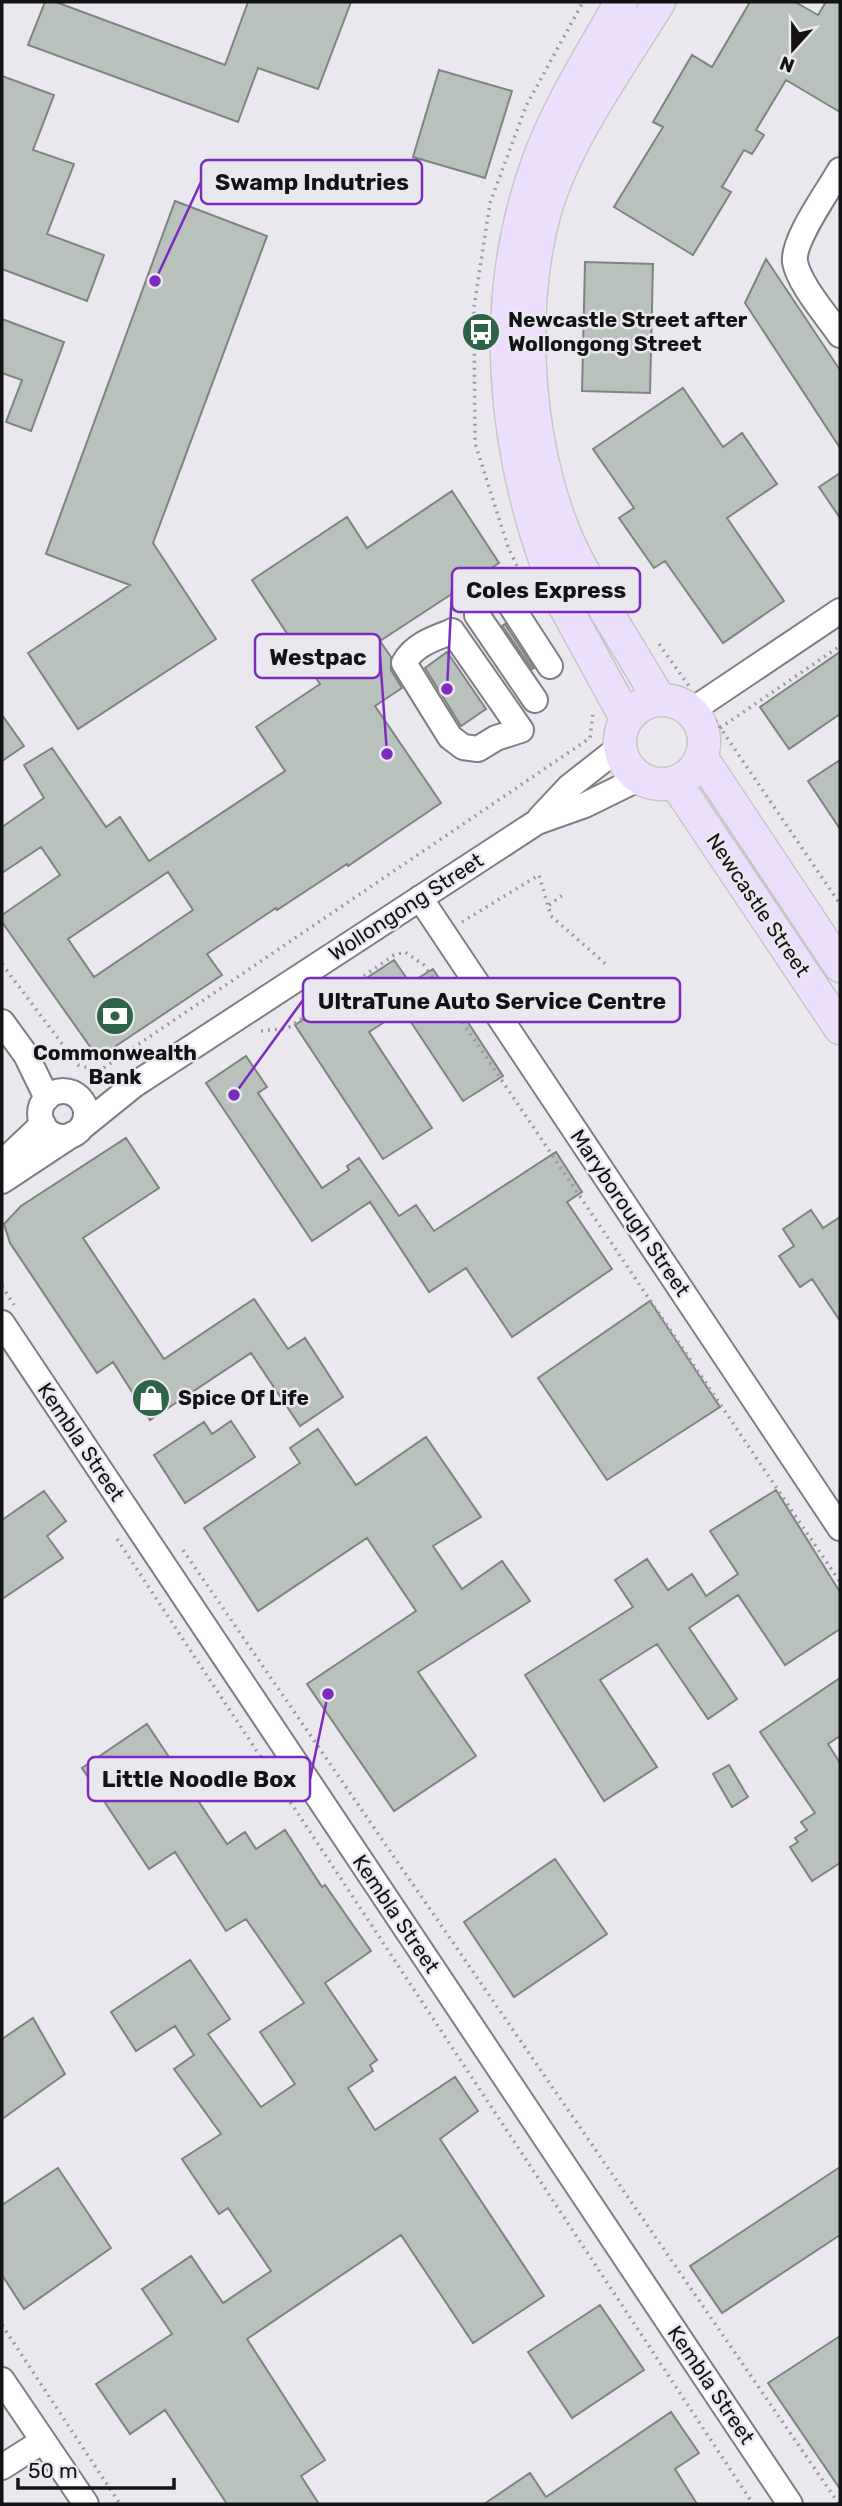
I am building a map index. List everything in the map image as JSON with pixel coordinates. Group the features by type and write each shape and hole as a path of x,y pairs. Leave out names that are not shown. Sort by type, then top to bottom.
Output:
{"main road":[{"path":"621,2 554,125 535,170 517,234 509,280 506,334 508,410 516,455 550,574 623,732 626,765 640,778 652,783 675,782 691,772 701,757 704,741 697,707 659,699 646,702 623,732"},
{"path":"659,2 573,145 545,210 532,283 529,351 534,425 553,495 575,556 659,699"},
{"name":"Newcastle Street","path":"701,757 840,966"},
{"name":"Newcastle Street","path":"675,782 840,1028"}],"street":[{"path":"840,170 801,238 795,261 799,275 840,335"},
{"path":"506,598 550,666"},
{"path":"697,707 840,611"},
{"path":"477,615 535,700"},
{"path":"450,632 522,730 496,738 478,749 463,747 450,737 404,663 412,651 450,632"},
{"name":"Wollongong Street","path":"2,1181 77,1131 134,1086 537,821 623,732"},
{"name":"Wollongong Street","path":"537,821 585,805 640,778"},
{"name":"Maryborough Street","path":"419,898 840,1528"},
{"path":"2,1021 26,1055 64,1096 86,1115 77,1131 54,1135 43,1124 41,1109 64,1096"},
{"name":"Wollongong Street","path":"64,1096 134,1086"},
{"path":"2,1163 43,1124"},
{"name":"Kembla Street","path":"9,1316 790,2504"},
{"path":"2,2380 86,2504"},
{"path":"2,2467 43,2441"}],"path":[{"path":"651,633 697,707 720,728 840,904"},
{"path":"720,728 840,646"},
{"path":"462,922 535,874 542,878 551,916 608,966"},
{"path":"548,905 564,894"},
{"path":"260,1031 288,1027 394,955 405,952 424,965 840,1582"},
{"path":"2,1286 9,1316"},
{"path":"113,1534 753,2504"},
{"path":"181,1547 839,2504"},
{"path":"2,2325 120,2504"}],"building":[{"path":"45,2 56,2 225,65 248,2 351,2 318,89 258,68 238,122 28,45"},
{"path":"750,2 795,2 818,15 826,2 840,2 840,112 786,80 756,130 764,135 752,154 744,150 722,187 731,192 693,255 614,207 663,127 653,122 692,55 712,67"},
{"path":"439,70 512,91 485,178 413,157"},
{"path":"2,76 54,95 33,150 74,164 47,234 104,255 87,301 2,269"},
{"path":"175,201 267,236 153,543 216,639 78,729 28,653 130,585 46,554"},
{"path":"766,259 840,370 840,448 745,303"},
{"path":"585,262 653,264 650,393 582,391"},
{"path":"2,319 64,342 31,431 6,422 22,380 2,373"},
{"path":"683,388 723,447 742,433 777,484 727,518 784,601 723,643 665,561 654,568 619,518 634,508 593,449"},
{"path":"840,473 840,518 819,487"},
{"path":"452,491 499,563 380,641 391,657 391,670 402,688 375,706 441,803 348,866 347,864 277,910 276,908 207,954 222,975 98,1058 2,922 2,915 60,875 41,847 2,873 2,827 44,798 24,765 52,748 106,827 120,817 149,861 285,771 256,727 320,684 252,580 347,517 367,548","holes":["168,872 193,910 94,977 68,939"]},
{"path":"505,624 534,668 532,669 502,626"},
{"path":"447,652 486,709 461,726 425,668"},
{"path":"840,652 840,714 789,749 760,707"},
{"path":"2,715 24,746 2,761"},
{"path":"840,760 840,829 808,781"},
{"path":"394,960 410,983 433,969 503,1076 463,1101 403,1010 369,1032 432,1128 383,1159 295,1025"},
{"path":"246,1056 267,1087 258,1093 322,1188 349,1170 347,1166 359,1158 399,1216 416,1205 434,1231 556,1152 582,1192 567,1202 612,1269 512,1337 466,1268 429,1292 370,1202 312,1241 206,1083"},
{"path":"126,1138 159,1188 83,1238 164,1359 254,1299 288,1349 305,1338 343,1397 300,1426 251,1353 150,1420 113,1362 97,1373 10,1243 4,1224 21,1206"},
{"path":"811,1210 823,1228 840,1217 840,1321 812,1279 800,1287 779,1256 794,1246 783,1229"},
{"path":"650,1301 720,1407 607,1480 538,1378"},
{"path":"231,1421 255,1457 185,1503 154,1455 204,1422 212,1434"},
{"path":"318,1429 356,1485 426,1437 481,1517 433,1546 462,1589 502,1561 530,1601 418,1672 476,1756 394,1811 307,1684 416,1611 367,1538 258,1611 204,1528 300,1463 290,1448"},
{"path":"776,1490 840,1592 840,1629 785,1665 738,1595 689,1628 737,1699 708,1719 657,1644 600,1680 657,1767 604,1801 525,1675 633,1607 615,1580 647,1559 668,1590 692,1574 706,1596 738,1574 710,1531"},
{"path":"44,1491 66,1521 47,1536 63,1558 2,1599 2,1520"},
{"path":"840,1678 840,1736 828,1744 840,1763 840,1863 812,1881 790,1847 798,1842 795,1838 807,1830 801,1822 815,1813 760,1732"},
{"path":"147,1724 227,1844 245,1832 256,1849 285,1830 322,1887 325,1885 371,1951 325,1983 377,2060 370,2065 373,2071 348,2088 375,2130 455,2077 478,2111 440,2139 544,2296 473,2343 401,2235 247,2339 325,2460 301,2476 319,2504 227,2504 165,2410 130,2434 96,2384 172,2334 142,2289 191,2256 223,2303 271,2271 228,2208 219,2214 182,2159 221,2134 174,2069 194,2055 175,2026 136,2051 111,2012 190,1960 230,2019 208,2034 261,2107 295,2084 260,2032 304,2003 246,1919 226,1931 175,1852 149,1869 82,1768"},
{"path":"729,1765 748,1797 732,1807 713,1774"},
{"path":"555,1859 607,1934 514,1997 464,1922"},
{"path":"33,2018 65,2074 2,2119 2,2039"},
{"path":"840,2167 840,2235 722,2313 690,2266"},
{"path":"58,2168 111,2248 24,2309 2,2275 2,2205"},
{"path":"600,2305 644,2370 572,2418 528,2352"},
{"path":"840,2336 840,2489 768,2383"},
{"path":"671,2412 699,2453 675,2469 697,2504 484,2504 530,2473 546,2497"}],"place":[{"name":"Swamp Indutries","path":"155,281"},
{"name":"Newcastle Street after Wollongong Street","path":"481,332"},
{"name":"Coles Express","path":"447,689"},
{"name":"Westpac","path":"387,754"},
{"name":"Commonwealth Bank","path":"115,1016"},
{"name":"UltraTune Auto Service Centre","path":"234,1095"},
{"name":"Spice Of Life","path":"151,1398"},
{"name":"Little Noodle Box","path":"328,1694"}]}
